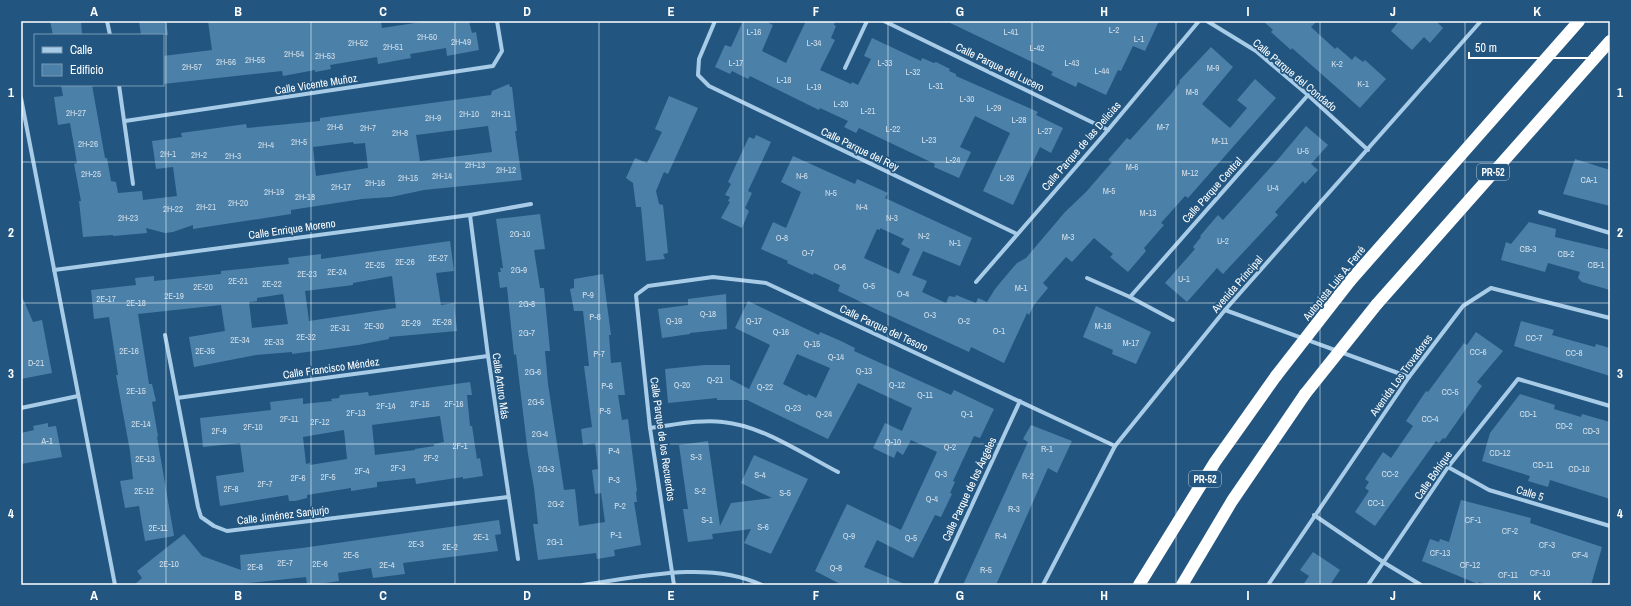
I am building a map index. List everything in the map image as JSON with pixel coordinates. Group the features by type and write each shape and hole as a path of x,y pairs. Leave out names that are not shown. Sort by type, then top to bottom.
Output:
{"highway":[{"name":"Autopista Luis A. Ferré","path":"1139,585 1215,462 1276,376 1350,281 1579,21"},
{"name":"PR-52","path":"1182,585 1232,501 1304,394 1377,304 1610,41"}],"street":[{"path":"107,21 110,34"},
{"name":"Calle Vicente Muñoz","path":"125,121 493,66 502,51 497,21"},
{"name":"Calle Parque del Rey","path":"715,21 699,59 698,75 709,86 1017,234"},
{"path":"845,68 867,21"},
{"name":"Calle Parque del Lucero","path":"884,21 1108,130"},
{"name":"Calle Parque de las Delicias","path":"976,282 1108,130 1199,21"},
{"name":"Calle Parque del Condado","path":"1207,21 1256,51 1308,95 1368,150"},
{"name":"Avenida Principal","path":"1043,585 1115,446 1225,310 1481,21"},
{"path":"119,86 133,184"},
{"name":"Calle Parque Central","path":"1130,297 1308,95"},
{"path":"21,98 115,585"},
{"name":"Calle Enrique Moreno","path":"54,270 470,215 531,204"},
{"path":"1540,212 1610,233"},
{"name":"Calle Arturo Más","path":"470,215 488,356 518,559"},
{"name":"Calle Parque del Tesoro","path":"636,295 648,286 713,277 766,283 1115,446"},
{"path":"1087,278 1130,297 1173,320"},
{"name":"Avenida Los Trovadores","path":"1268,585 1314,515 1409,377 1463,306 1491,288 1610,318"},
{"name":"Calle Parque de los Recuerdos","path":"636,295 650,428 674,585"},
{"path":"1225,310 1409,377"},
{"name":"Calle Jiménez Sanjurjo","path":"165,335 201,517 214,526 227,531 508,497"},
{"name":"Calle Francisco Méndez","path":"177,398 488,356"},
{"name":"Calle Bohíque","path":"1368,585 1448,467 1518,379 1610,406"},
{"path":"21,408 78,396"},
{"name":"Calle Parque de los Ángeles","path":"935,585 1020,401"},
{"path":"650,428 696,422 723,422 751,427 838,472"},
{"name":"Calle 5","path":"1448,467 1489,490 1610,526"},
{"path":"1314,515 1383,562 1421,585"},
{"path":"583,585 673,572 718,574 755,582 762,585"}],"building":[{"path":"50,21 81,21 82,34 53,34"},
{"path":"139,21 166,21 168,35 141,34"},
{"path":"208,21 381,21 382,28 428,21 469,21 472,33 476,32 479,50 447,56 446,48 410,54 411,58 378,64 377,57 330,65 331,69 315,72 315,70 283,76 282,71 164,84 164,56 212,50"},
{"path":"743,21 765,21 773,25 762,51 786,63 806,21 835,21 834,25 836,26 831,38 835,40 820,70 851,84 852,82 858,85 871,59 864,56 872,38 921,61 922,58 934,63 936,62 950,69 949,71 956,74 956,76 1038,112 1036,115 1063,128 1051,153 1040,147 1013,205 983,191 1010,133 975,116 960,147 971,152 959,178 934,167 935,164 859,128 856,133 844,127 848,121 820,108 819,110 750,76 748,79 732,71 730,74 715,67 725,45 731,47"},
{"path":"946,21 1159,21 1145,51 1133,46 1121,71 1118,70 1106,95 1078,82 1076,87 1051,75 1053,72"},
{"path":"1263,21 1317,21 1311,27 1335,49 1337,47 1352,60 1355,56 1363,62 1365,60 1386,79 1360,108 1292,48 1291,50 1271,32 1273,30"},
{"path":"1399,21 1436,21 1443,28 1430,43 1424,37 1412,50 1391,31"},
{"path":"1211,47 1233,67 1202,104 1230,128 1247,108 1237,100 1255,79 1276,98 1188,198 1185,196 1161,223 1164,225 1144,248 1146,251 1128,272 1110,257 1113,254 1094,238 1072,262 1066,257 1043,283 1048,288 1034,305 1029,315 1027,313 1004,363 971,347 969,352 882,312 838,291 840,285 814,273 813,275 787,263 788,261 761,249 773,222 786,228 801,192 781,182 793,156 855,184 857,179 888,193 885,198 972,238 960,266 923,251 912,275 927,281 922,292 946,303 949,296 955,297 956,295 976,303 978,298 987,302 995,289 1010,271 1017,263 1026,258 1065,212 1086,192 1112,162 1108,160 1127,138 1130,140 1171,94 1180,82 1179,81","holes":["880,228 904,239 901,244 910,249 899,274 864,258 877,229 880,230"]},
{"path":"509,84 510,87 512,87 517,131 515,131 522,180 424,190 391,197 362,199 291,210 291,214 193,229 193,225 173,232 165,233 146,228 147,233 83,237 79,201 81,201 74,164 77,163 70,123 58,125 54,97 63,96 61,86 92,86 105,158 107,158 111,181 116,182 118,193 142,191 143,200 177,196 173,167 156,169 152,141 182,137 181,133 246,124 247,128 320,121 320,118 491,95 492,91","holes":["488,126 492,152 420,161 416,135","353,142 354,144 365,143 368,168 316,176 313,147"]},
{"path":"669,96 698,108 668,174 664,172 656,191 659,204 663,205 668,253 663,254 665,259 646,261 641,207 636,207 633,183 626,178 635,158 647,163 662,132 655,129"},
{"path":"1306,126 1328,145 1311,164 1318,170 1305,184 1303,181 1275,212 1278,215 1223,274 1217,268 1187,302 1165,283 1195,249 1193,247 1201,237 1200,236 1218,215 1223,220"},
{"path":"756,135 771,142 748,191 752,193 745,208 749,211 742,228 721,218 730,202 728,201 730,197 725,195 731,184 728,182 749,137 754,139"},
{"path":"1575,159 1610,170 1610,206 1563,194"},
{"path":"540,214 545,249 534,250 540,288 544,288 550,351 545,351 548,384 564,490 575,489 579,526 605,522 601,493 595,494 592,470 598,469 595,443 583,445 581,429 592,427 584,366 589,366 583,311 574,311 570,289 574,288 574,279 603,274 611,335 609,335 611,363 621,362 625,395 618,395 622,420 628,419 637,491 637,502 634,502 641,545 614,550 615,556 597,559 596,553 538,560 533,524 538,524 534,488 528,454 516,354 514,355 507,287 500,288 498,272 501,272 500,268 503,268 496,219"},
{"path":"1529,222 1556,229 1555,237 1610,250 1610,290 1582,282 1578,278 1580,272 1548,263 1545,272 1501,260 1506,242 1511,244"},
{"path":"450,241 454,271 436,273 441,305 454,303 457,331 389,337 389,339 358,345 292,354 292,352 256,355 194,367 189,337 225,331 221,305 138,314 149,384 152,384 156,401 152,402 174,536 145,541 139,506 125,508 120,481 133,479 130,451 116,375 118,375 109,317 94,319 91,290 136,285 135,278 154,276 154,281 221,274 221,271 289,264 288,258 321,254 321,259","holes":["392,276 396,308 309,321 305,291 353,285 353,283","283,294 288,324 252,328 249,302 257,301 257,298"]},
{"path":"21,294 33,322 42,320 52,373 21,379"},
{"path":"726,294 727,329 662,338 658,309 688,305 688,299"},
{"path":"748,301 819,335 820,332 841,341 855,348 854,351 951,395 954,390 994,409 980,438 974,436 953,481 955,482 950,493 952,494 941,517 935,515 913,558 877,540 864,567 907,585 842,585 815,571 847,504 901,530 937,452 911,440 903,455 897,451 894,458 873,448 885,423 902,431 912,408 858,383 828,439 747,400 717,400 717,398 668,403 665,369 704,365 730,365 730,379 749,389 770,345 735,328","holes":["797,354 830,368 816,398 808,394 807,396 783,384"]},
{"path":"1096,306 1151,332 1136,364 1112,354 1113,350 1083,337"},
{"path":"1521,321 1554,330 1552,335 1595,347 1596,344 1610,348 1610,376 1514,346"},
{"path":"1476,332 1503,351 1477,382 1482,386 1445,439 1443,438 1439,443 1436,441 1375,526 1355,512 1369,491 1365,488 1369,482 1365,479 1383,452 1391,458 1413,426 1406,421 1426,391 1428,392 1464,343 1467,345"},
{"path":"470,382 472,395 467,395 470,426 472,426 477,459 480,458 483,476 463,479 463,477 416,484 415,478 377,482 377,487 351,491 351,488 307,495 307,498 295,501 289,501 288,495 220,506 216,476 244,472 240,443 203,447 200,418 271,410 270,402 303,398 303,404 332,401 331,399 339,398 340,395 368,392 369,396","holes":["440,416 444,442 415,450 375,455 372,425","344,430 347,459 310,465 310,463 306,464 303,437"]},
{"path":"1520,394 1555,405 1554,409 1581,417 1582,414 1610,422 1610,499 1550,480 1548,487 1528,481 1530,476 1482,461 1490,433"},
{"path":"48,423 48,427 56,426 62,457 21,464 21,433 34,430 33,426"},
{"path":"1031,425 1072,441 1057,473 1048,468 996,585 963,585 1028,442 1023,439"},
{"path":"708,441 720,526 731,503 772,498 741,483 754,455 808,479 771,554 744,543 751,529 712,534 713,539 688,542 683,509 688,509 679,445"},
{"path":"1461,500 1531,518 1530,523 1602,547 1591,585 1490,585 1479,582 1478,584 1422,561 1430,539 1439,542 1440,539 1449,542"},
{"path":"499,520 501,534 495,535 498,551 403,563 405,574 373,578 371,568 338,573 339,581 311,585 307,585 306,577 230,585 134,585 142,578 137,571 184,534 202,556 241,570 240,555 302,548"},
{"path":"1313,552 1340,570 1330,585 1303,585 1309,576 1300,570"}]}
